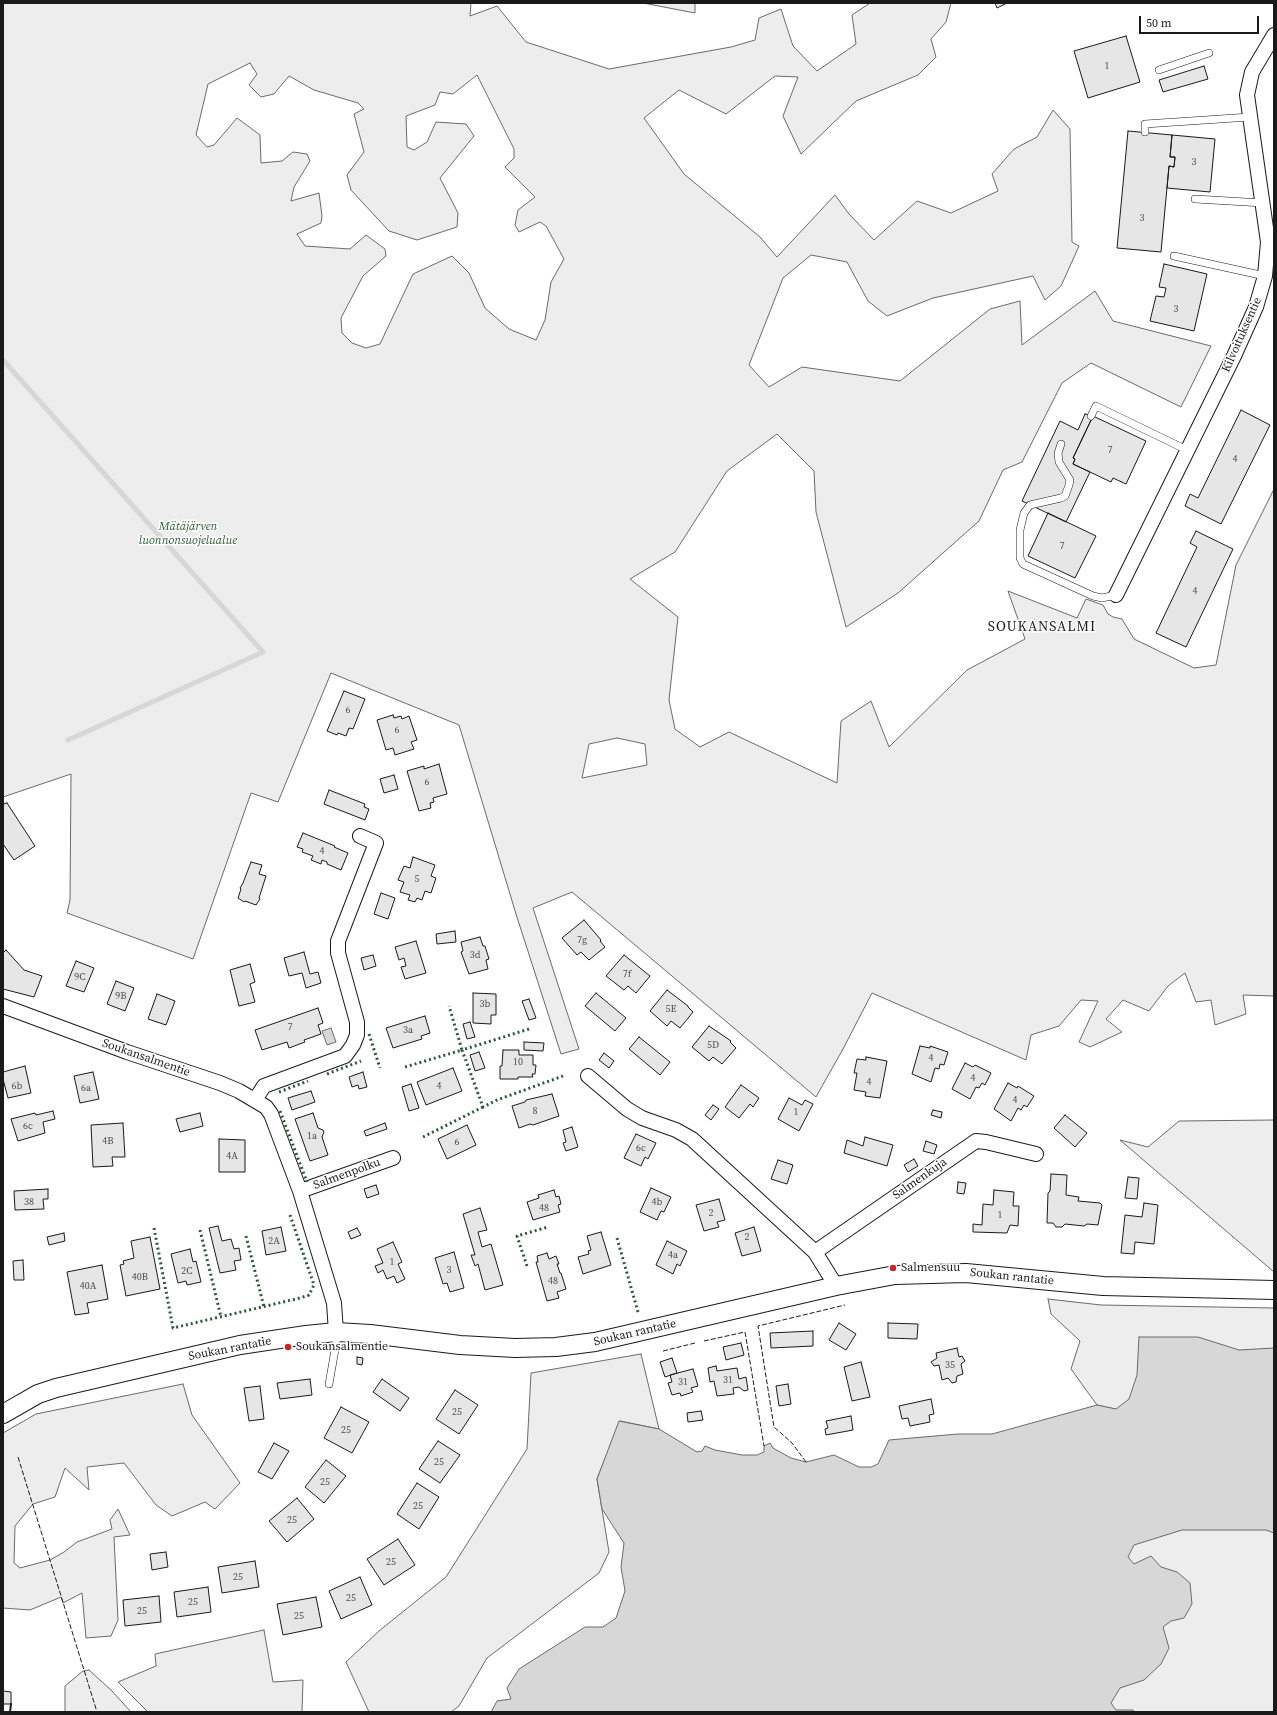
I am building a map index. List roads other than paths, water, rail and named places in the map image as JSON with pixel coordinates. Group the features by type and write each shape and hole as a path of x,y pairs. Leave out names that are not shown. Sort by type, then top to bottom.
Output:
{"street":[{"name":"Kilvoituksentie","path":"1116,595 1256,307 1265,276 1268,242 1264,203 1247,95 1252,72 1274,35"},
{"path":"255,1100 264,1086 345,1056 354,1046 357,1035 357,1022 338,953 338,941 376,842 360,836"},
{"name":"Soukansalmentie","path":"3,1006 127,1052 220,1083 266,1107 271,1114 300,1191 334,1303 336,1332"},
{"path":"588,1076 627,1108 642,1118 676,1130 692,1139 814,1252 836,1286"},
{"name":"Salmenkuja","path":"814,1252 976,1141 1036,1154"},
{"name":"Salmenpolku","path":"300,1191 394,1158"},
{"name":"Soukan rantatie","path":"3,1414 38,1394 56,1388 240,1345 336,1332 370,1334 460,1345 515,1348 556,1348 595,1342 836,1286 895,1275 966,1273 1103,1286 1274,1290"}],"lane":[{"path":"1159,70 1209,53"},
{"path":"1145,132 1145,124 1250,117"},
{"path":"1195,199 1264,203"},
{"path":"1174,256 1265,276"},
{"path":"1091,416 1096,406 1187,450"},
{"path":"1061,444 1058,453 1059,462 1070,480 1069,485 1065,496 1030,505 1024,513 1020,530 1020,558 1023,564 1093,596 1102,598 1116,595"},
{"path":"329,1384 336,1344 336,1332"}],"waterway":[{"path":"3,360 263,652 68,740"}],"place":[{"name":"Salmensuu","path":"893,1268"},
{"name":"Soukansalmentie","path":"288,1347"}],"district":[{"name":"SOUKANSALMI","path":"1042,627"}],"park label":[{"name":"Mätäjärven luonnonsuojelualue","path":"188,534"}]}
